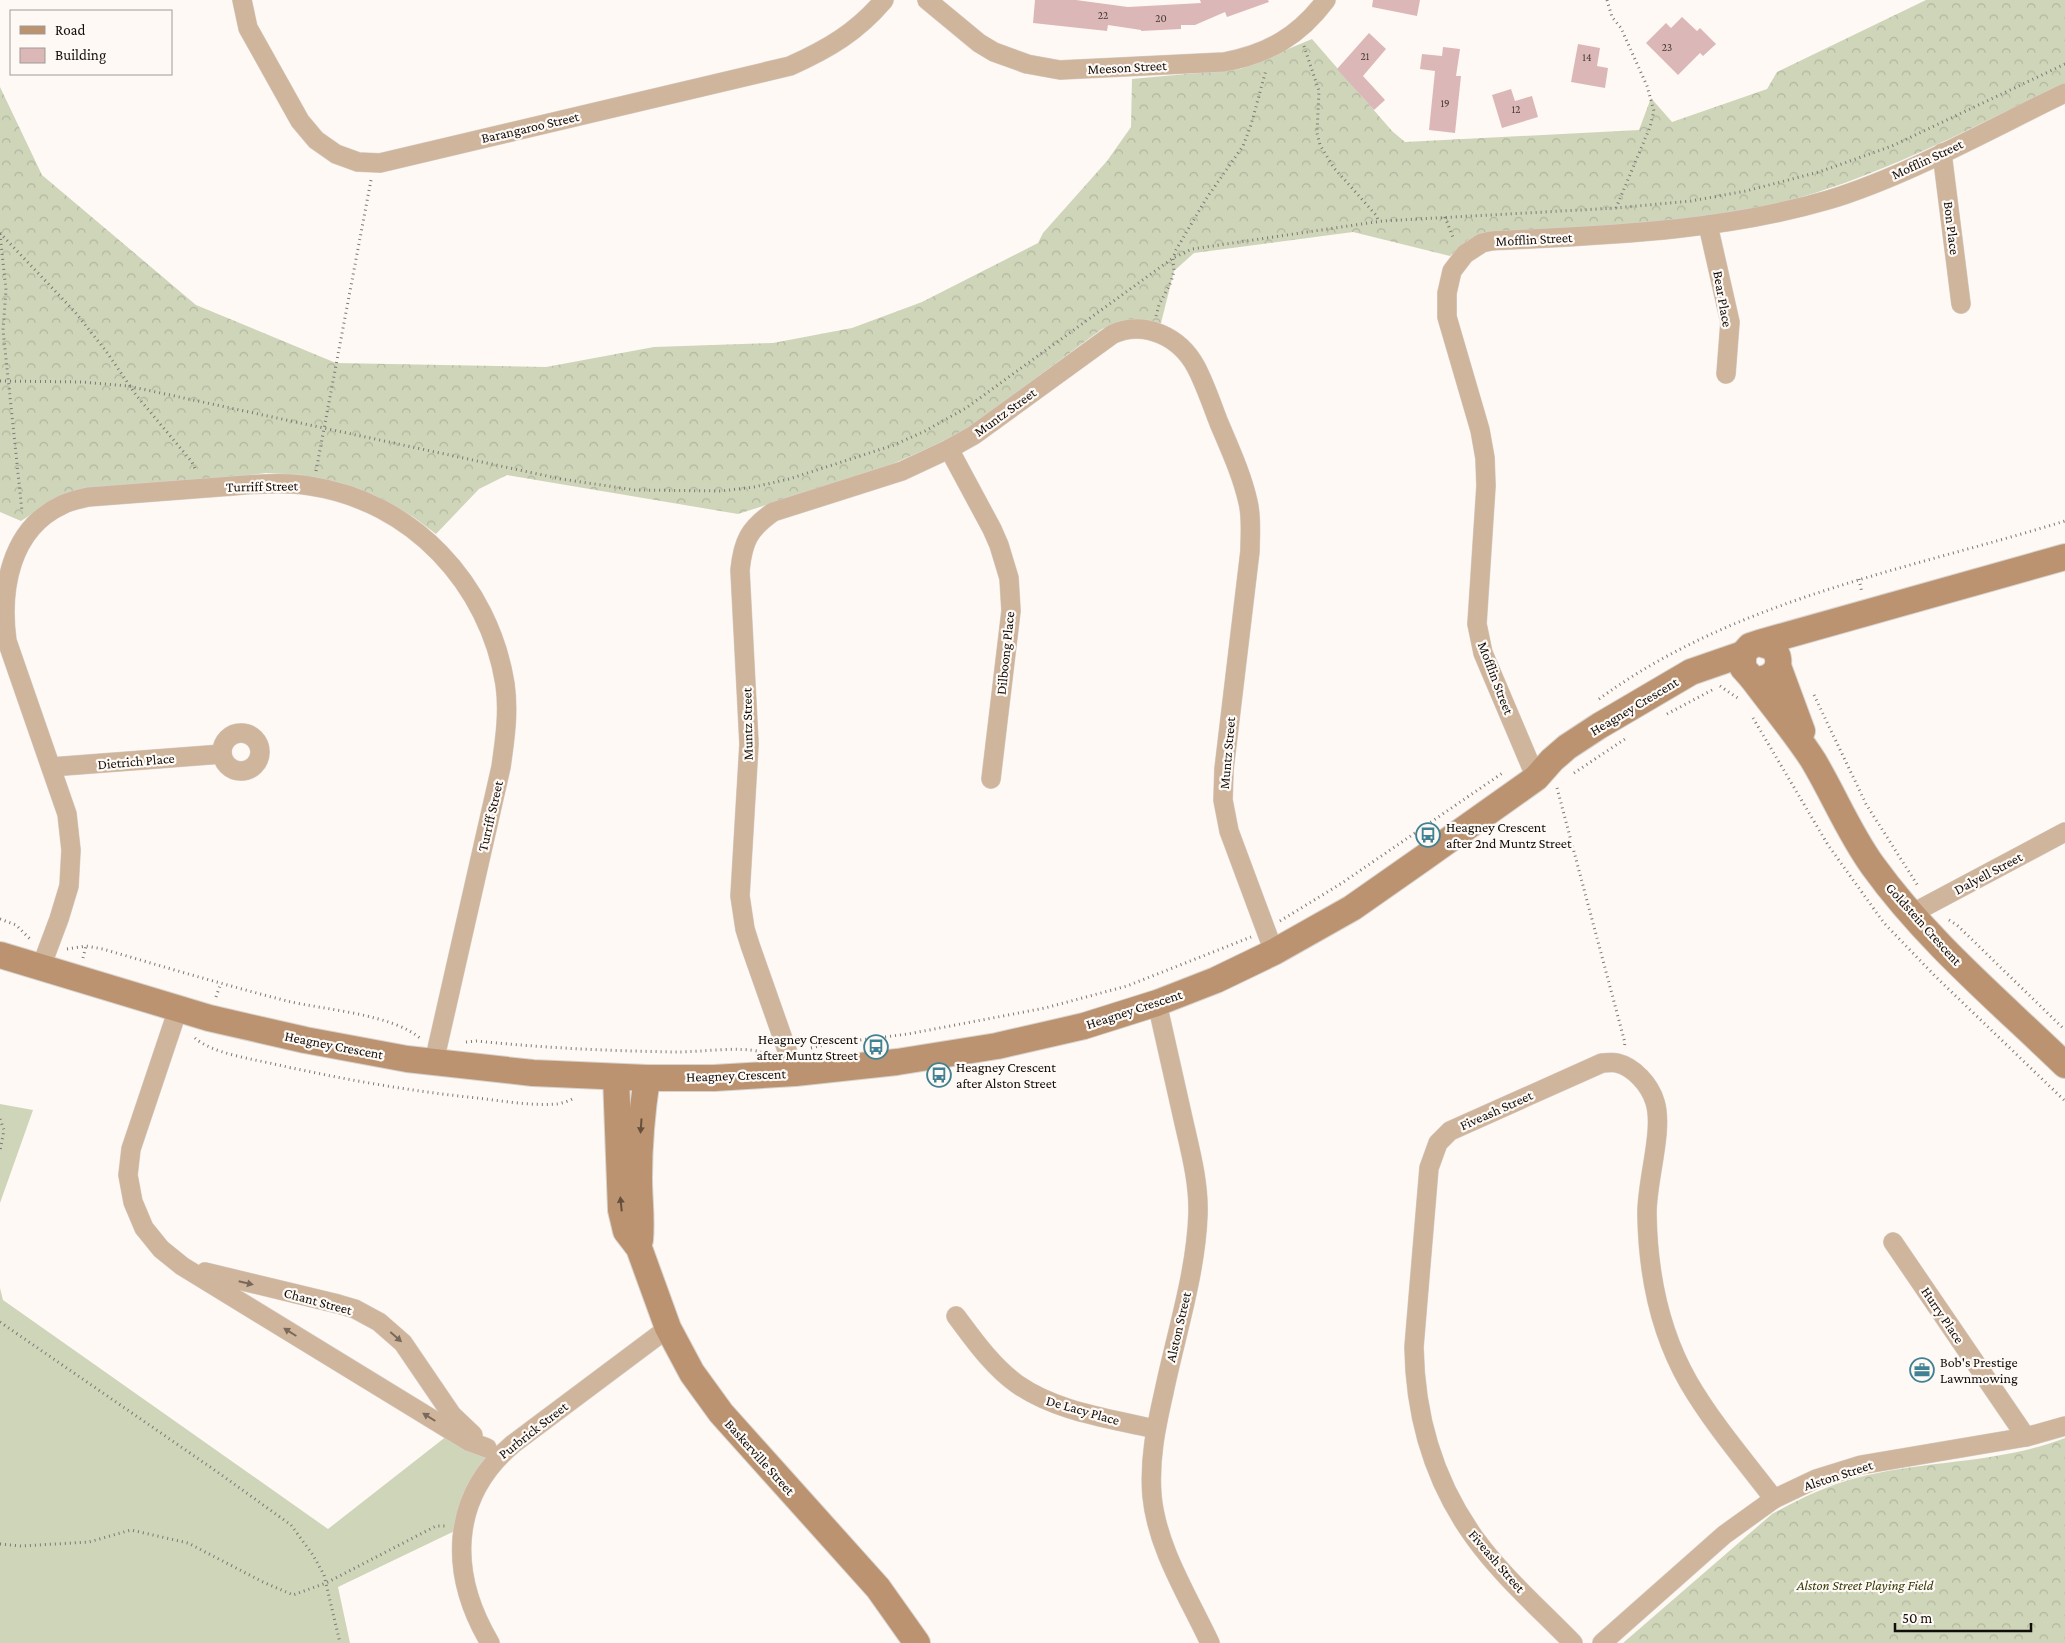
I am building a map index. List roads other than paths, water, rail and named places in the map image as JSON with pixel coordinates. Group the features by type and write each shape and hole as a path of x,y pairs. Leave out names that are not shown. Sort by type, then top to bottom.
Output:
{"street":[{"name":"Barangaroo Street","path":"242,0 248,28 300,121 316,140 336,154 358,162 380,162 790,66 824,51 840,41 855,30 884,0"},
{"name":"Meeson Street","path":"927,0 994,52 1027,64 1060,70 1224,62 1240,59 1266,50 1299,30 1312,18 1326,0"},
{"name":"Mofflin Street","path":"1538,775 1484,653 1477,624 1486,486 1485,458 1480,430 1447,316 1446,293 1452,271 1465,254 1482,243 1491,241 1626,234 1708,225 1769,215 1829,199 1886,178 2065,93"},
{"name":"Bon Place","path":"1942,152 1961,304"},
{"name":"Bear Place","path":"1708,225 1730,322 1726,374"},
{"name":"Muntz Street","path":"792,1064 745,929 740,896 749,744 740,570 742,549 746,539 757,523 773,512 902,471 949,449 974,435 1113,334 1122,330 1142,328 1162,334 1181,347 1196,366 1239,470 1248,502 1250,551 1224,769 1223,800 1229,831 1270,941"},
{"name":"Dilboong Place","path":"949,449 999,545 1009,578 1011,611 991,779"},
{"name":"Turriff Street","path":"45,957 69,886 71,850 67,814 7,642 4,626 3,594 10,565 22,539 40,518 62,504 88,497 274,483 313,486 344,493 395,516 419,533 436,549 468,587 488,624 500,660 505,686 507,727 501,767 436,1053"},
{"name":"Heagney Crescent","path":"0,955 45,957 176,1017 305,1040 436,1053 533,1073 647,1078 714,1078 792,1064 896,1062 997,1046 1084,1026 1157,1003 1216,980 1270,941 1352,908 1538,775 1567,747 1695,679 1721,678 1834,622 2065,557"},
{"name":"Heagney Crescent","path":"1778,665 1788,650 1834,622"},
{"name":"Goldstein Crescent","path":"1812,760 1778,665 1776,652 1772,646 1751,663 1812,760 1856,840 1873,866 1921,909 1948,953 2065,1065"},
{"name":"Dietrich Place","path":"51,768 222,754"},
{"name":"Dalyell Street","path":"1921,909 2065,832"},
{"name":"Alston Street","path":"1157,1003 1191,1152 1198,1214 1194,1254 1155,1429 1151,1471 1152,1498 1166,1550 1210,1643"},
{"name":"Chant Street","path":"176,1017 131,1148 128,1175 133,1202 144,1228 161,1250 182,1266 468,1441 492,1452"},
{"name":"Fiveash Street","path":"1573,1643 1503,1571 1474,1537 1450,1499 1432,1457 1420,1413 1414,1369 1414,1347 1428,1178 1431,1159 1438,1143 1450,1131 1602,1063 1616,1063 1631,1068 1648,1086 1655,1102 1657,1119 1647,1211 1648,1254 1655,1298 1668,1340 1687,1381 1699,1400 1774,1499"},
{"name":"Baskerville Street","path":"616,1076 621,1210 626,1231 639,1248 668,1328 692,1373 721,1413 878,1588 917,1643"},
{"name":"Baskerville Street","path":"639,1248 641,1227 639,1147 647,1078"},
{"name":"Hurry Place","path":"1893,1242 2026,1437"},
{"name":"Chant Street","path":"182,1266 227,1279 338,1304 379,1322 403,1343 452,1415 492,1452"},
{"name":"De Lacy Place","path":"956,1316 992,1362 1017,1384 1044,1400 1074,1410 1155,1429"},
{"name":"Purbrick Street","path":"497,1643 486,1636 471,1606 465,1582 461,1545 470,1500 492,1452 668,1328"},
{"name":"Alston Street","path":"1602,1643 1724,1535 1774,1499 1816,1479 1861,1465 2026,1437 2065,1426"}],"place":[{"name":"Heagney Crescent after 2nd Muntz Street","path":"1428,835"},
{"name":"Heagney Crescent after Muntz Street","path":"876,1047"},
{"name":"Heagney Crescent after Alston Street","path":"939,1075"},
{"name":"Bob's Prestige Lawnmowing","path":"1922,1370"}],"park label":[{"name":"Alston Street Playing Field","path":"1865,1585"}]}
